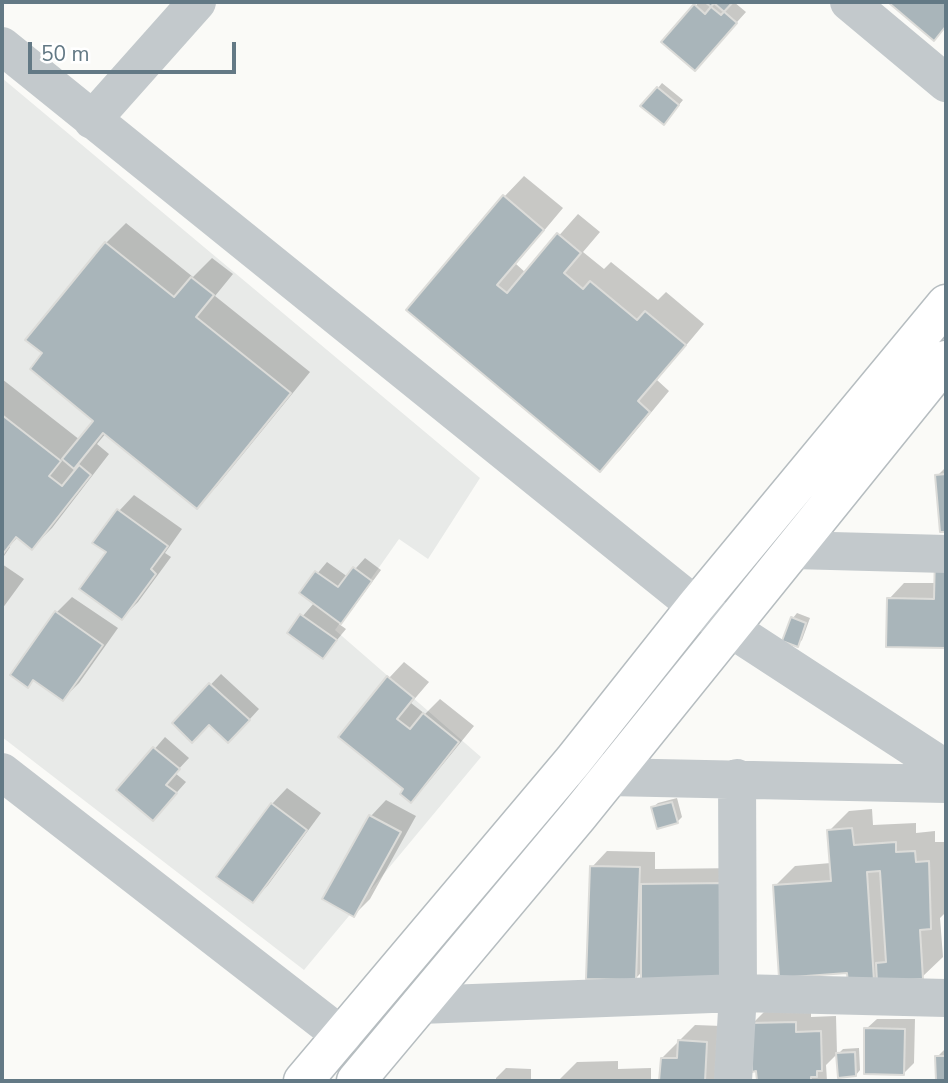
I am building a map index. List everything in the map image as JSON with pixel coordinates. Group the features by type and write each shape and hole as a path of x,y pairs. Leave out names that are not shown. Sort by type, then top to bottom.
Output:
{"main road":[{"path":"303,1081 573,761 696,606 943,311"},
{"path":"356,1081 730,629 946,360"}],"street":[{"path":"92,120 197,2"},
{"path":"849,2 946,83"},
{"path":"2,46 696,606 946,769"},
{"path":"793,550 946,554"},
{"path":"573,761 608,777 946,784"},
{"path":"2,772 342,1036"},
{"path":"733,1081 738,993 737,778"},
{"path":"420,1005 738,993 946,998"}],"shaded area":[{"path":"2,78 480,478 428,559 399,539 335,630 481,757 304,970 2,737"}],"building":[{"path":"705,2 733,2 721,15"},
{"path":"946,2 946,26 934,41 889,3"},
{"path":"714,3 737,23 695,71 661,42 694,4 705,14"},
{"path":"657,87 679,105 664,125 640,106"},
{"path":"503,195 544,230 497,285 507,293 557,233 581,253 564,273 583,289 590,281 637,320 645,311 686,345 638,401 650,412 600,472 406,310"},
{"path":"105,242 174,297 191,277 214,295 196,317 291,393 197,509 103,433 74,469 62,459 93,421 30,369 42,353 25,340"},
{"path":"2,415 61,461 49,476 62,486 79,465 91,475 32,550 16,537 3,554"},
{"path":"946,474 946,532 940,532 935,475"},
{"path":"117,509 168,546 151,569 156,574 122,620 79,589 106,552 92,543"},
{"path":"935,555 946,555 946,648 886,647 887,598 934,599"},
{"path":"353,567 372,581 341,624 299,593 315,571 338,587"},
{"path":"55,611 103,645 63,701 33,680 28,688 10,675"},
{"path":"300,614 337,640 323,659 287,633"},
{"path":"791,617 806,623 798,647 782,641"},
{"path":"387,676 414,698 397,719 410,729 423,713 459,742 411,803 400,794 403,789 338,737"},
{"path":"209,683 250,720 228,743 209,725 192,743 172,723"},
{"path":"153,747 180,769 166,785 177,793 153,821 116,790"},
{"path":"672,802 678,823 657,829 651,807"},
{"path":"271,803 307,830 253,903 216,877"},
{"path":"369,815 401,832 354,917 322,899"},
{"path":"852,828 854,845 896,842 896,852 915,851 916,862 929,861 931,929 920,930 923,979 877,982 876,963 886,962 880,871 867,872 874,981 848,983 847,973 779,978 773,885 831,881 827,830"},
{"path":"590,866 640,867 636,980 586,979"},
{"path":"727,883 728,982 641,983 641,884"},
{"path":"796,1022 796,1032 821,1031 822,1071 817,1071 817,1077 811,1077 811,1081 757,1081 756,1071 752,1072 751,1023"},
{"path":"864,1028 905,1029 904,1075 864,1074"},
{"path":"678,1040 707,1042 705,1081 659,1081 661,1058 677,1058"},
{"path":"855,1052 856,1076 838,1078 836,1053"},
{"path":"935,1056 946,1056 946,1081 936,1081"}]}
